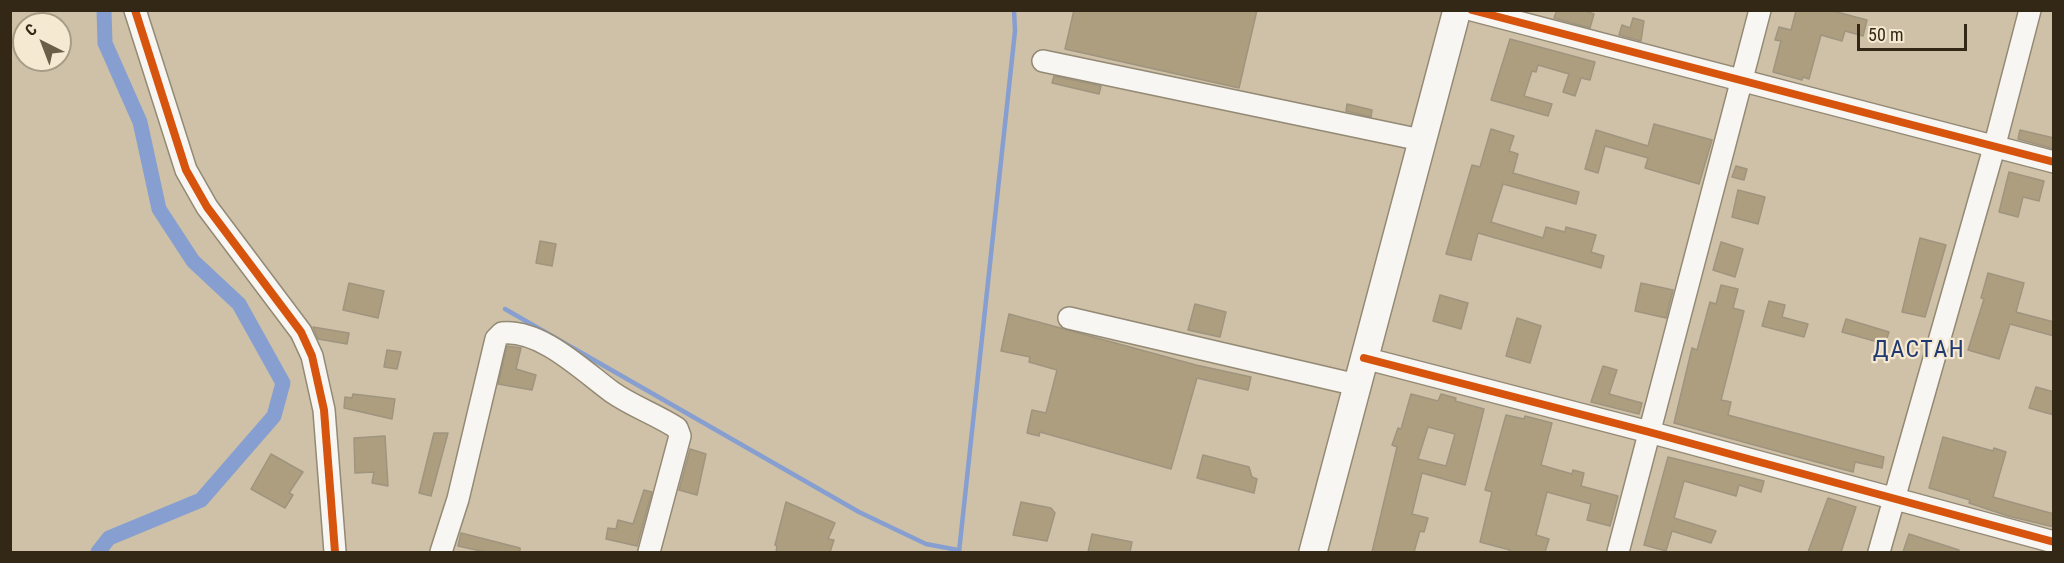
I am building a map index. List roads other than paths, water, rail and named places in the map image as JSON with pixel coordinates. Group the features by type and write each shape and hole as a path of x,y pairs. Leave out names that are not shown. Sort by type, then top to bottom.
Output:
{"main road":[{"path":"1314,552 1457,10"}],"street":[{"path":"135,10 186,170 207,207 301,332 312,356 324,410 335,552"},
{"path":"1472,10 2054,162"},
{"path":"1618,552 1760,10"},
{"path":"1879,552 1994,148 2030,10"},
{"path":"1043,61 1421,140"},
{"path":"1069,318 1357,385"},
{"path":"441,552 458,499 496,339 502,333 508,332 529,336 558,352 613,393 677,428 680,436 649,552"},
{"path":"1364,358 1649,432 2054,542"}],"waterway":[{"path":"98,552 109,538 201,500 274,416 283,383 239,304 193,261 159,209 140,122 105,43 104,10"},
{"path":"959,552 1015,31 1014,10"},
{"path":"505,309 859,512 926,544 958,550"}],"district":[{"name":"ДАСТАН","path":"1919,351"}]}
